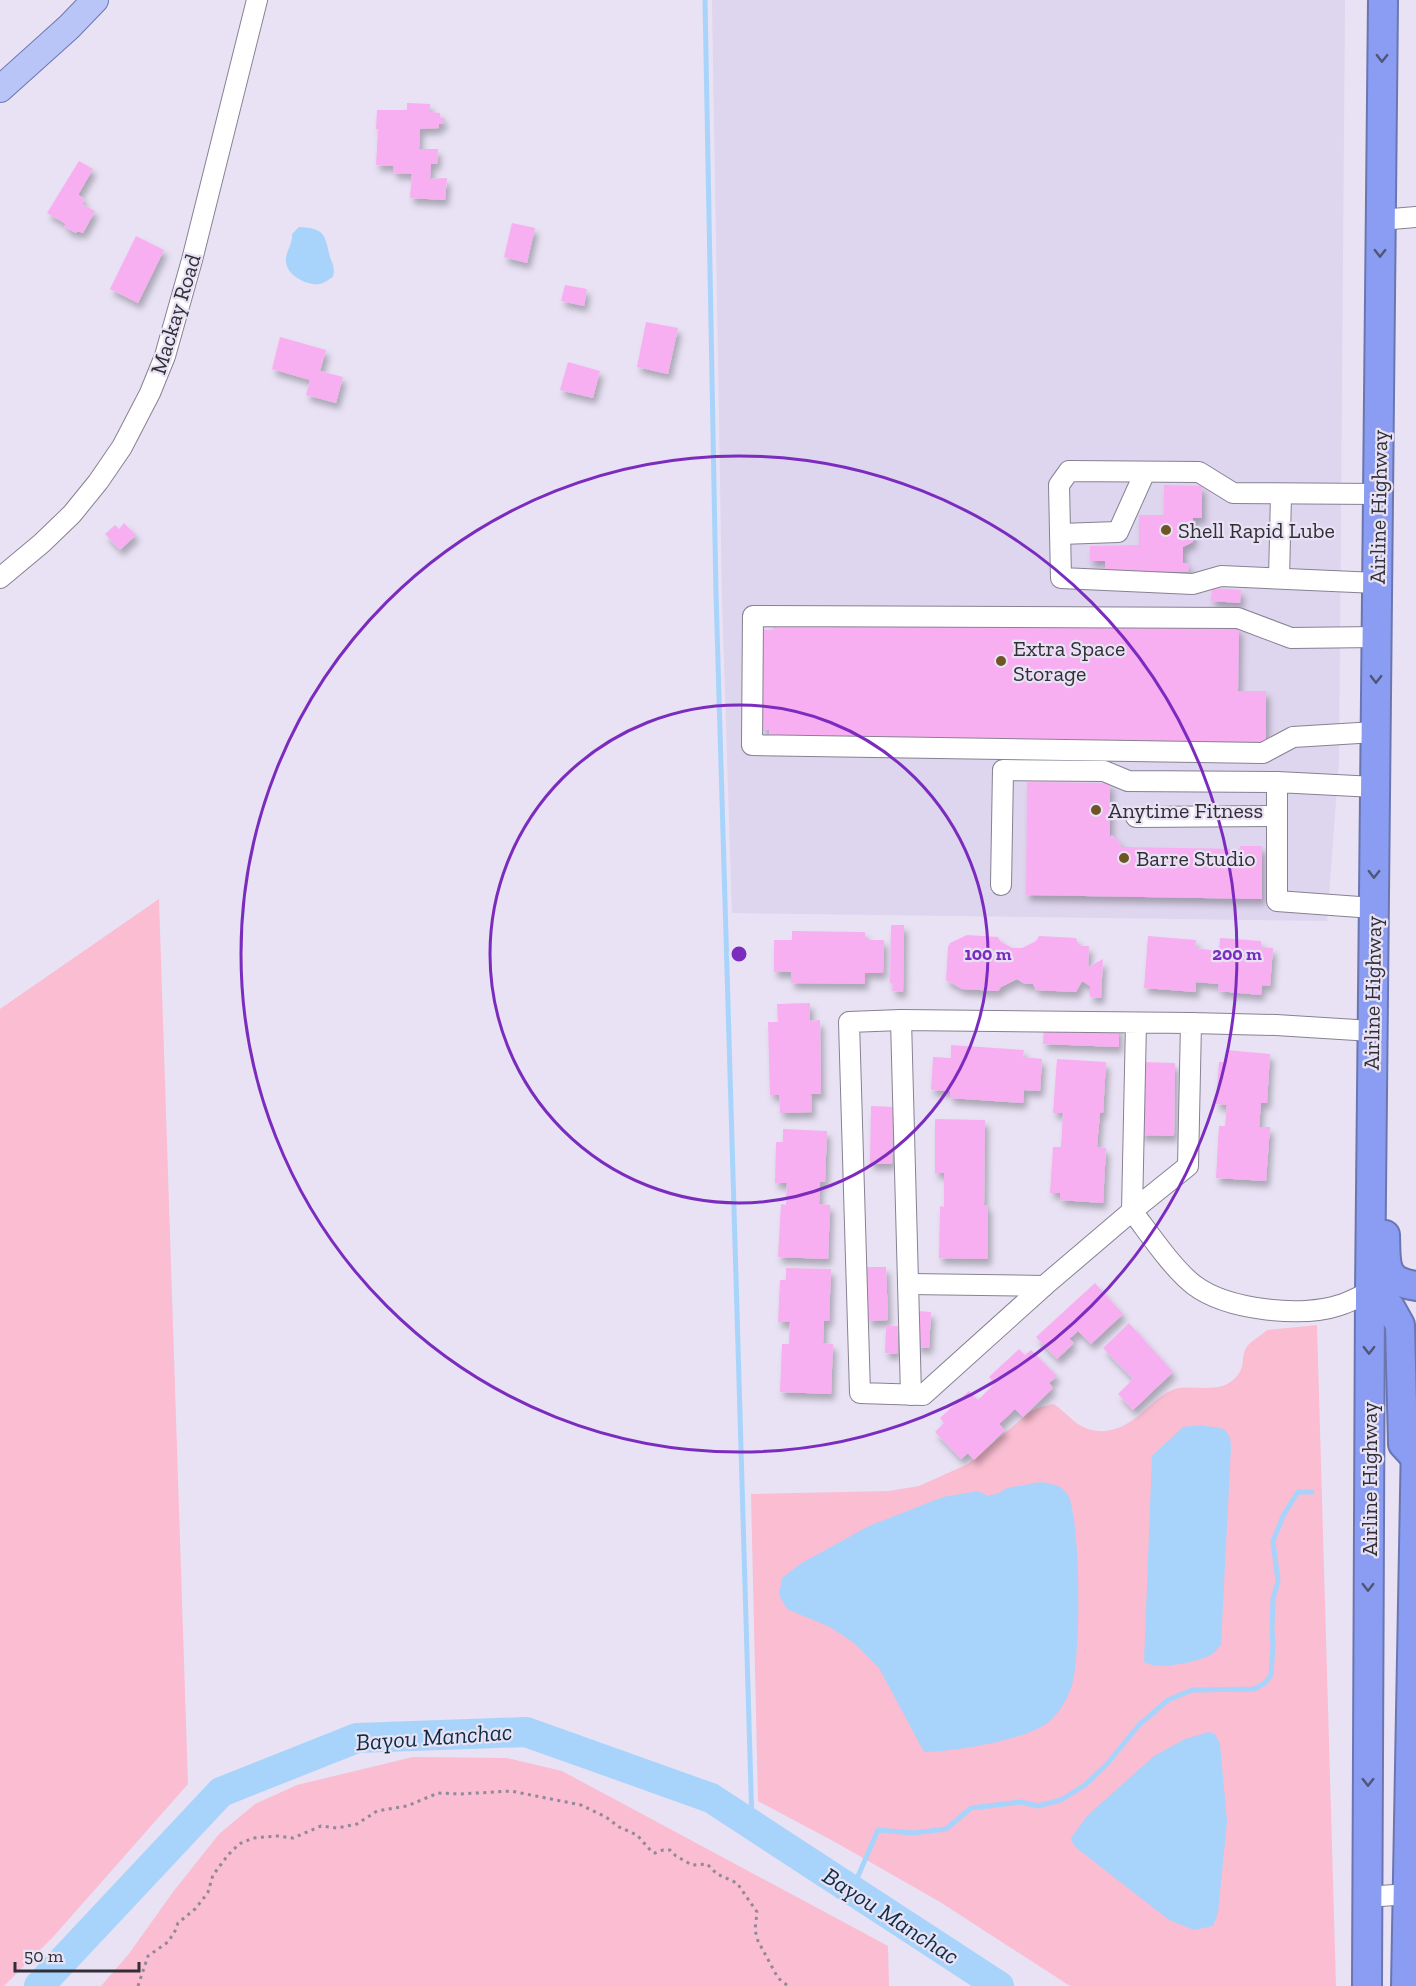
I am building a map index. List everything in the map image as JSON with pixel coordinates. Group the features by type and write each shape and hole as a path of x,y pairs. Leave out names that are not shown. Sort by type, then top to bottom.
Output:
{"highway":[{"name":"Airline Highway","path":"1367,1986 1372,1031 1383,0"},
{"path":"1372,1086 1383,1103 1386,1258 1390,1275 1398,1283 1416,1286"},
{"path":"1370,1292 1390,1306 1400,1325 1403,1444 1416,1458"},
{"name":"Airline Highway","path":"1407,1986 1411,1878 1416,1439"}],"main road":[{"path":"1,83 69,27 95,0"}],"street":[{"name":"Mackay Road","path":"0,578 64,521 98,482 122,447 150,393 165,356 192,260 257,0"},
{"path":"1380,220 1416,217"},
{"path":"1377,583 1221,576 1193,584 1061,578 1059,485 1069,471 1199,472 1233,493 1378,494"},
{"path":"1060,534 1118,532 1145,472"},
{"path":"1279,578 1281,495"},
{"path":"1375,732 1293,737 1263,753 752,745 753,616 1238,618 1291,638 1376,637"},
{"path":"1001,885 1003,770 1104,771 1128,781 1277,782 1375,787"},
{"path":"1277,782 1277,901 1373,908"},
{"path":"1136,817 1277,816"},
{"path":"1191,1023 1188,1166 1044,1286 923,1395 860,1393 849,1022 901,1020 1191,1023 1372,1031"},
{"path":"901,1020 911,1395"},
{"path":"1136,1023 1132,1211 1164,1253 1194,1285 1231,1304 1282,1311 1312,1311 1341,1305 1370,1292"},
{"path":"909,1284 1044,1286"},
{"path":"1367,1897 1411,1878"}],"path":[{"path":"138,1986 148,1956 168,1942 178,1923 195,1909 208,1892 213,1875 239,1844 258,1837 293,1838 325,1826 337,1828 357,1824 377,1811 407,1806 438,1793 511,1791 581,1805 637,1835 652,1852 667,1849 692,1865 707,1864 717,1874 737,1883 757,1912 756,1935 763,1952 778,1978 788,1986"}],"shaded area":[{"path":"712,0 1345,0 1339,762 1327,921 732,913 722,597"},
{"path":"159,899 188,1784 53,1937 4,1986 0,1986 0,1009"},
{"path":"1317,1325 1336,1986 1070,1986 940,1902 758,1801 751,1494 889,1491 919,1486 968,1464 1031,1411 1054,1404 1084,1427 1103,1431 1112,1430 1137,1417 1159,1398 1175,1389 1212,1388 1227,1384 1237,1376 1242,1368 1244,1352 1248,1346 1267,1330"},
{"path":"413,1757 507,1758 562,1771 888,1946 889,1986 101,1986 128,1955 173,1892 219,1834 255,1804 297,1785"}],"water":[{"path":"299,227 319,231 325,238 334,271 333,277 324,283 304,282 294,276 287,267 286,258 292,234"},
{"path":"1201,1425 1224,1429 1230,1437 1231,1447 1221,1644 1215,1652 1201,1659 1180,1664 1150,1665 1144,1662 1152,1456 1183,1427"},
{"path":"1041,1482 1053,1484 1066,1492 1072,1509 1075,1531 1078,1589 1077,1647 1075,1670 1068,1695 1051,1720 1026,1733 990,1744 924,1752 879,1668 854,1643 830,1627 787,1609 779,1595 782,1578 800,1564 869,1526 943,1497 978,1491 988,1496 1007,1488"},
{"path":"1209,1732 1215,1734 1220,1744 1227,1821 1218,1913 1213,1926 1194,1930 1169,1920 1074,1846 1071,1838 1087,1816 1154,1756 1185,1739"}],"building":[{"path":"407,103 430,104 430,112 440,113 440,118 444,118 444,124 439,124 439,128 420,129 419,149 438,149 437,164 431,164 430,179 447,178 445,200 410,198 412,174 393,173 394,166 376,165 377,110 407,110"},
{"path":"79,161 93,169 78,195 85,199 82,204 95,211 83,233 78,231 76,233 64,227 66,224 47,213"},
{"path":"512,223 535,228 527,263 504,257"},
{"path":"136,236 164,250 138,303 110,289"},
{"path":"565,285 587,289 584,306 561,301"},
{"path":"646,322 678,328 668,374 637,367"},
{"path":"280,337 326,350 320,371 343,377 336,403 306,395 310,380 272,369"},
{"path":"568,362 600,371 593,398 560,390"},
{"name":"Shell Rapid Lube","path":"1164,485 1202,486 1202,518 1193,518 1193,542 1183,547 1183,563 1189,564 1188,572 1105,570 1105,561 1090,561 1090,546 1139,545 1139,515 1164,515"},
{"path":"124,523 136,535 120,550 105,534 115,525 119,529"},
{"path":"1212,588 1241,590 1240,603 1211,601"},
{"name":"Extra Space Storage","path":"773,622 1239,627 1238,691 1266,691 1266,742 769,737 769,730 763,730 763,630 773,630"},
{"path":"1027,782 1110,783 1110,837 1112,835 1122,845 1120,847 1240,849 1240,846 1262,846 1262,899 1026,895"},
{"path":"891,925 904,925 903,992 892,991 893,984 890,983"},
{"path":"792,931 865,932 865,940 884,940 883,973 865,973 865,984 791,983 791,972 774,972 774,940 792,940"},
{"path":"967,935 998,937 1000,941 1012,948 1022,948 1036,941 1039,936 1076,938 1079,946 1089,946 1088,967 1103,959 1101,998 1090,997 1090,986 1082,981 1076,992 1036,990 1033,984 1025,984 1017,979 998,991 962,989 946,980 948,947 950,943"},
{"path":"1148,936 1196,940 1195,948 1219,951 1220,938 1261,941 1261,947 1273,948 1270,986 1262,985 1261,995 1218,991 1219,984 1196,982 1196,992 1144,988"},
{"path":"810,1003 810,1021 820,1020 821,1094 811,1094 812,1112 780,1113 779,1095 770,1095 768,1022 778,1022 777,1004"},
{"path":"1044,1025 1119,1027 1119,1047 1043,1044"},
{"path":"951,1045 1024,1050 1023,1057 1042,1059 1040,1091 1024,1090 1023,1103 950,1098 950,1091 931,1090 933,1057 951,1058"},
{"path":"1226,1050 1270,1054 1267,1103 1261,1103 1259,1127 1270,1127 1266,1181 1216,1178 1219,1126 1225,1126 1227,1105 1216,1104 1219,1062 1225,1062"},
{"path":"1057,1059 1106,1062 1103,1113 1100,1113 1097,1147 1106,1148 1103,1203 1060,1200 1060,1193 1050,1193 1053,1147 1061,1147 1063,1113 1053,1113"},
{"path":"1141,1062 1175,1063 1174,1136 1140,1135"},
{"path":"871,1106 893,1107 892,1164 870,1164"},
{"path":"935,1119 985,1120 984,1205 988,1205 988,1259 939,1258 940,1206 944,1207 944,1173 935,1173"},
{"path":"783,1129 827,1131 825,1182 820,1182 819,1204 830,1205 828,1259 778,1257 781,1204 786,1205 787,1183 775,1183 776,1142 783,1142"},
{"path":"866,1267 886,1267 888,1320 868,1321"},
{"path":"786,1268 831,1269 829,1321 824,1321 823,1343 833,1344 831,1394 780,1392 782,1344 789,1344 790,1322 778,1322 780,1280 786,1280"},
{"path":"1095,1283 1123,1314 1091,1344 1078,1331 1069,1339 1074,1343 1057,1359 1036,1337"},
{"path":"918,1311 931,1312 929,1348 916,1347"},
{"path":"1129,1323 1173,1372 1133,1410 1118,1394 1133,1379 1103,1348"},
{"path":"886,1326 898,1326 897,1354 885,1353"},
{"path":"1019,1349 1025,1355 1031,1350 1057,1376 1049,1383 1053,1388 1023,1417 1015,1409 999,1424 1005,1430 974,1460 968,1453 961,1459 935,1432 944,1423 940,1418 969,1391 978,1400 995,1383 989,1377"}],"waterway":[{"path":"705,0 716,594 752,1825"},
{"path":"852,1890 878,1830 913,1833 946,1829 971,1808 1021,1802 1038,1806 1061,1800 1085,1785 1107,1764 1139,1725 1168,1700 1192,1690 1254,1689 1265,1683 1271,1675 1273,1599 1278,1581 1273,1541 1284,1514 1298,1492 1312,1492"},
{"name":"Bayou Manchac","path":"39,1986 221,1792 357,1738 526,1732 711,1798 999,1986"}],"place":[{"name":"Shell Rapid Lube","path":"1166,530"},
{"name":"Extra Space Storage","path":"1001,661"},
{"name":"Anytime Fitness","path":"1096,810"},
{"name":"Barre Studio","path":"1124,858"}]}
